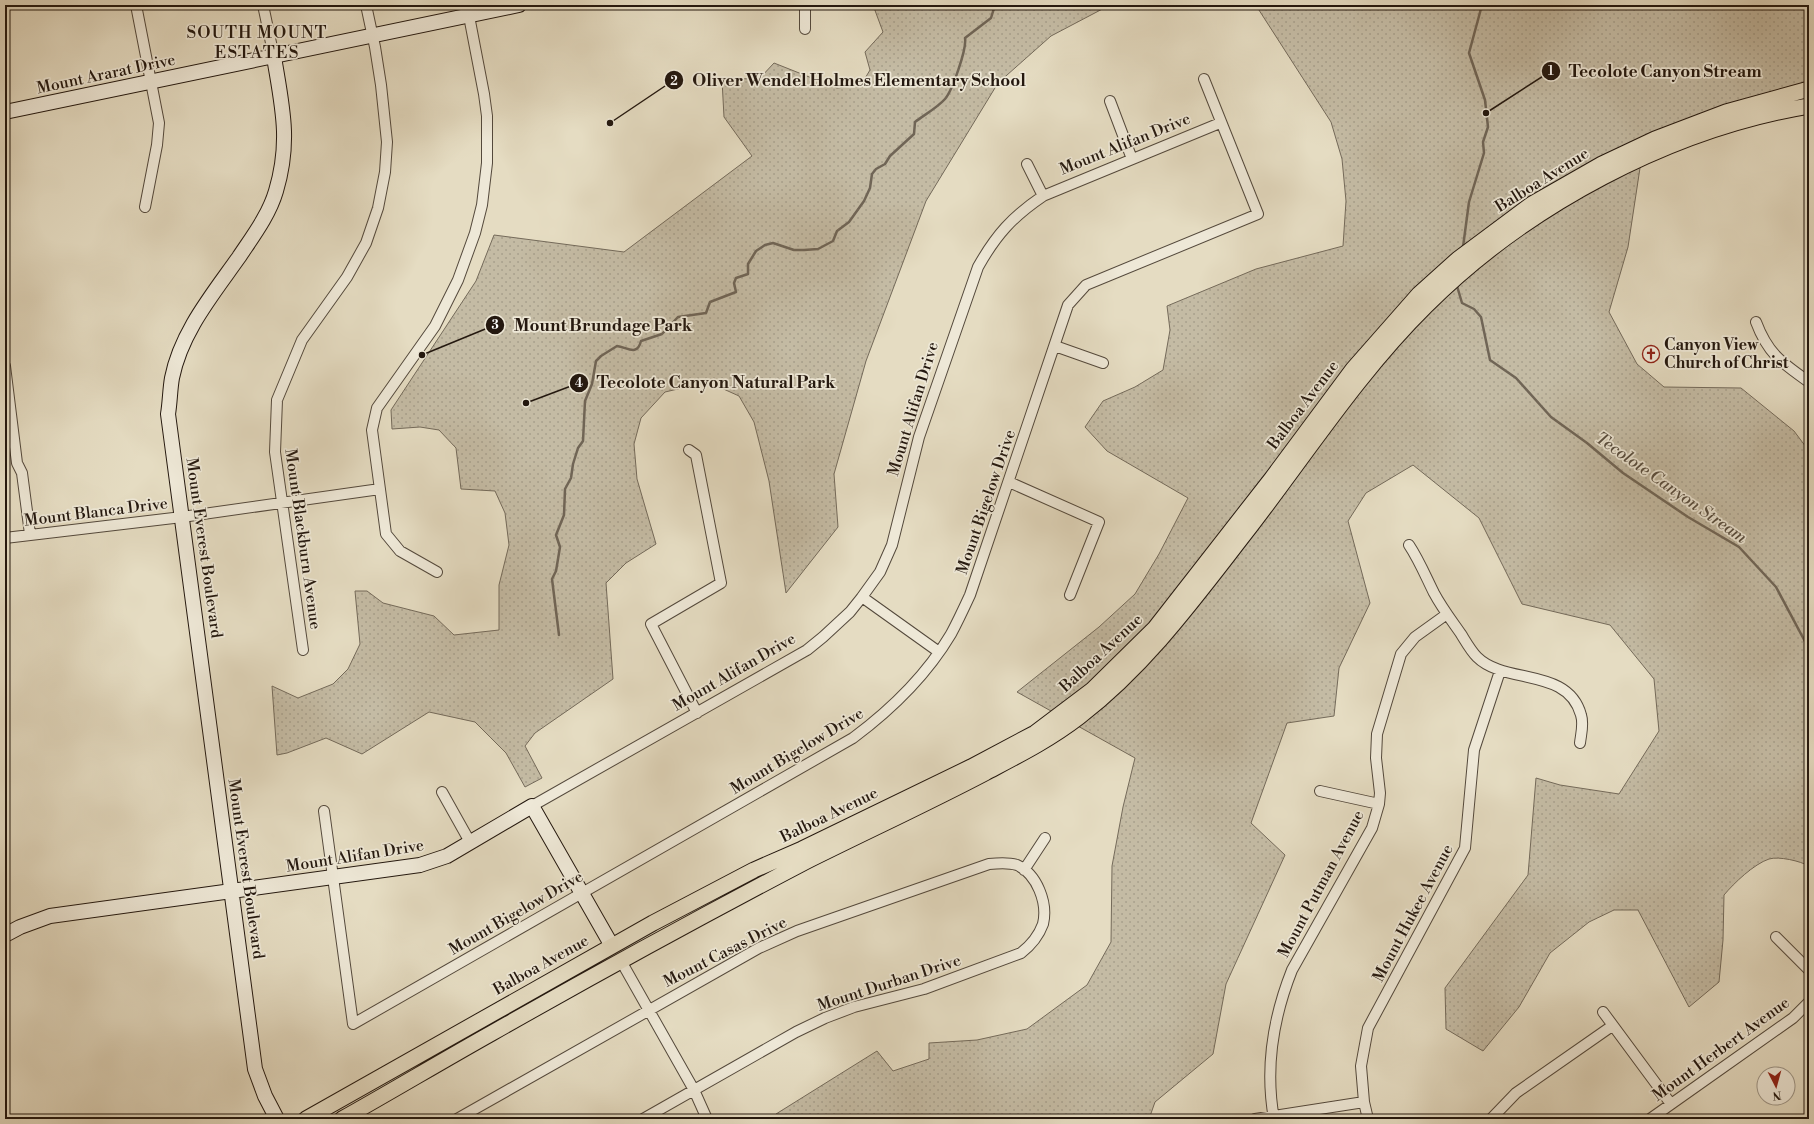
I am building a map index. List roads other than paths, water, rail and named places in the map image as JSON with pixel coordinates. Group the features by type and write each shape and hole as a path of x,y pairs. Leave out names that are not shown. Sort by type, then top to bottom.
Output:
{"main road":[{"name":"Balboa Avenue","path":"306,1119 653,923 754,870 802,849 971,767 1040,729 1092,690 1155,628 1272,478 1353,369 1419,294 1458,259 1532,204 1602,164 1655,139 1726,112 1809,89"},
{"name":"Balboa Avenue","path":"342,1119 621,961 806,862 1036,747 1081,715 1104,696 1167,634 1365,373 1424,307 1468,267 1540,213 1605,176 1653,154 1746,119 1809,106"},
{"path":"1653,154 1719,138 1769,122 1809,114"},
{"path":"621,961 621,956 634,938 653,923"},
{"path":"597,974 608,960 612,946"}],"street":[{"path":"136,5 159,123 157,145 145,207"},
{"name":"Mount Everest Boulevard","path":"263,5 274,57 285,124 284,152 276,191 269,209 258,229 196,318 180,352 172,378 168,414 255,1069 265,1096 276,1119"},
{"name":"Mount Blackburn Avenue","path":"303,650 283,503 274,452 277,400 302,340 347,277 366,244 378,208 385,172 386,135 381,85 373,35 366,5"},
{"name":"Mount Ararat Drive","path":"5,112 519,5"},
{"path":"805,5 805,29"},
{"path":"437,572 400,551 386,534 372,430 377,408 435,326 458,280 475,233 482,204 487,163 487,116 469,16"},
{"path":"1204,79 1220,123"},
{"path":"1110,101 1132,159"},
{"name":"Mount Alifan Drive","path":"5,935 20,927 50,916 420,865 447,856 807,650 850,612 880,572 892,545 919,437 978,268 991,244 1005,226 1022,211 1043,196 1220,123"},
{"name":"Mount Bigelow Drive","path":"333,878 353,1024 853,738 899,701 922,675 939,652 951,633 970,595 1068,305 1086,285 1258,214 1220,123"},
{"path":"1027,164 1043,196"},
{"path":"1756,322 1762,340 1774,354 1809,382"},
{"path":"1055,346 1103,363"},
{"path":"5,366 9,431 17,462 22,473 30,534"},
{"path":"689,450 696,455 721,583 651,624 697,713"},
{"path":"1008,482 1099,522 1070,595"},
{"name":"Mount Blanca Drive","path":"5,538 182,517 380,489"},
{"path":"1409,545 1421,563 1435,594 1447,614 1476,656 1486,665 1500,671 1539,678 1556,686 1571,696 1581,715 1580,743"},
{"path":"862,597 939,652"},
{"name":"Mount Putman Avenue","path":"1274,1118 1270,1090 1271,1046 1284,990 1296,964 1372,828 1379,804 1380,793 1376,758 1377,734 1402,654 1415,637 1447,614"},
{"name":"Mount Hukee Avenue","path":"1368,1119 1364,1102 1361,1066 1368,1028 1465,848 1474,750 1500,671"},
{"path":"1320,791 1379,804"},
{"path":"442,792 470,842"},
{"path":"532,806 612,946"},
{"path":"324,811 333,878"},
{"path":"1024,870 1045,838"},
{"name":"Mount Casas Drive","path":"457,1119 759,948 797,931 989,864 1007,863 1017,866 1032,877 1039,888 1044,913"},
{"name":"Mount Durban Drive","path":"644,1119 796,1032 826,1018 854,1007 924,989 1021,953 1031,945 1042,924 1044,913"},
{"path":"1776,937 1809,970"},
{"path":"621,961 694,1090 707,1119"},
{"name":"Mount Herbert Avenue","path":"1650,1119 1793,1018 1809,1002"},
{"path":"1603,1012 1671,1104"},
{"path":"1491,1119 1516,1093 1612,1026"},
{"path":"1255,1119 1274,1118 1364,1102"}],"waterway":[{"path":"559,635 552,579 556,571 560,547 556,535 564,515 565,489 571,478 573,464 578,448 583,441 585,401 592,384 596,361 617,346 631,350 637,349 641,341 662,334 678,317 706,313 710,302 736,292 734,283 736,278 748,274 748,264 756,251 765,245 773,243 794,250 804,250 818,249 833,241 837,231 849,222 864,201 870,188 872,174 876,169 885,164 890,156 914,134 915,122 942,102 948,95 964,51 965,38 991,18 995,5"},
{"name":"Tecolote Canyon Stream","path":"1463,247 1469,202 1484,153 1483,142 1488,127 1485,100 1469,53 1482,5"},
{"name":"Tecolote Canyon Stream","path":"1457,286 1462,303 1474,309 1481,317 1490,360 1516,378 1551,417 1587,443 1623,473 1688,517 1739,547 1776,587 1809,649"}],"place":[{"name":"Tecolote Canyon Stream","path":"1486,113"},
{"name":"Oliver Wendel Holmes Elementary School","path":"610,123"},
{"name":"Canyon View Church of Christ","path":"1651,354"},
{"name":"Mount Brundage Park","path":"422,355"},
{"name":"Tecolote Canyon Natural Park","path":"526,403"}],"district":[{"name":"SOUTH MOUNT ESTATES","path":"257,43"}]}
